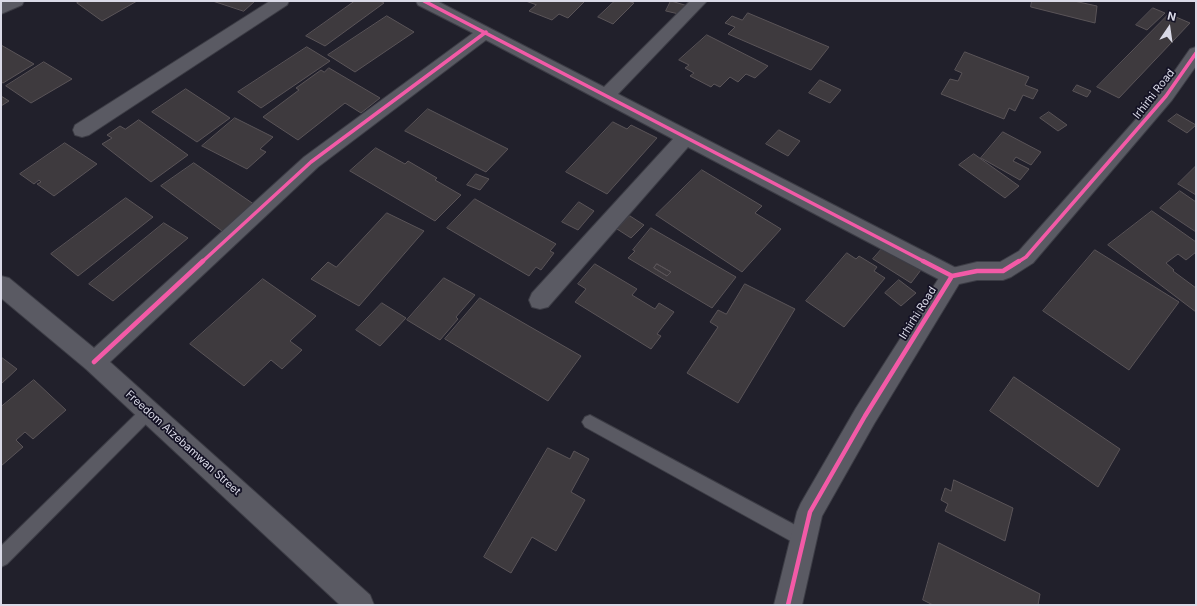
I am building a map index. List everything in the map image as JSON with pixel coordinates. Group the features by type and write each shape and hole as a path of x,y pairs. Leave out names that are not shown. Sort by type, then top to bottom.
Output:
{"street":[{"path":"1,9 16,1"},
{"path":"82,130 281,1"},
{"path":"424,1 457,10 486,32 952,276"},
{"path":"606,95 699,1"},
{"path":"94,362 311,162 352,130 486,32"},
{"name":"Irhirhi Road","path":"788,605 810,512 865,416 952,276 977,271 1003,271 1026,258 1166,96 1196,53"},
{"path":"540,300 686,137"},
{"name":"Freedom Aizebamwan Street","path":"1,285 94,362 360,605"}],"lane":[{"path":"1,558 148,412"},
{"path":"590,422 804,539"}],"building":[{"path":"81,1 137,1 102,21 77,3"},
{"path":"213,1 255,1 244,11"},
{"path":"355,1 380,1 384,3 325,46 306,36"},
{"path":"526,1 585,1 568,18 559,14 552,20 529,11 536,5"},
{"path":"615,1 628,1 634,3 613,24 598,17"},
{"path":"671,1 688,6 683,15 666,11"},
{"path":"1032,1 1074,1 1097,6 1095,23 1031,7"},
{"path":"1153,8 1165,13 1147,30 1136,25"},
{"path":"748,13 829,47 811,70 728,34 735,27 725,23 732,16 742,20"},
{"path":"1169,14 1190,23 1119,98 1097,87"},
{"path":"387,16 414,32 355,72 328,55"},
{"path":"707,35 768,66 755,78 746,74 738,82 730,77 720,87 714,84 711,87 690,76 694,73 685,68 689,65 679,60"},
{"path":"1,45 34,64 3,83 1,82"},
{"path":"307,47 330,61 261,108 238,92"},
{"path":"965,52 1029,77 1025,85 1038,90 1033,99 1023,95 1015,111 1009,108 1004,119 941,94 950,79 958,81 962,73 955,70"},
{"path":"44,62 72,79 31,103 6,86"},
{"path":"329,68 380,98 361,113 345,103 298,140 263,117 299,90 296,88 321,70 324,72"},
{"path":"820,80 841,90 830,103 809,93"},
{"path":"1077,85 1091,91 1087,97 1073,91"},
{"path":"186,89 230,118 197,142 152,112"},
{"path":"1,96 9,101 1,106"},
{"path":"428,109 508,149 486,172 405,131"},
{"path":"1049,112 1067,125 1058,131 1040,118"},
{"path":"1177,114 1196,125 1187,133 1168,121"},
{"path":"235,118 273,137 260,149 266,152 247,169 202,146"},
{"path":"139,120 188,155 151,182 102,144 112,138 107,135 120,126 125,129"},
{"path":"613,122 627,129 631,125 657,138 607,194 566,172"},
{"path":"779,130 800,141 788,156 766,144"},
{"path":"1003,132 1041,152 1031,165 1016,157 1013,161 1029,169 1020,180 981,158"},
{"path":"65,143 97,164 54,196 37,184 41,182 39,180 34,184 20,174"},
{"path":"376,148 405,164 408,161 437,178 435,180 461,195 435,221 350,171"},
{"path":"974,154 1019,186 1005,198 959,165"},
{"path":"194,163 255,205 222,231 161,186"},
{"path":"1196,166 1196,195 1178,184"},
{"path":"702,170 762,206 755,213 781,229 742,272 656,215"},
{"path":"476,174 489,179 480,190 467,185"},
{"path":"1180,191 1196,202 1196,232 1160,208"},
{"path":"126,198 153,217 78,276 51,254"},
{"path":"475,199 556,244 550,251 554,253 541,270 536,267 529,276 447,228"},
{"path":"579,202 594,211 578,230 562,222"},
{"path":"1152,211 1196,242 1196,252 1186,260 1178,254 1166,263 1174,270 1173,271 1196,288 1196,312 1108,245"},
{"path":"387,213 424,231 359,306 311,279 328,262 336,267"},
{"path":"630,216 644,225 631,238 617,229"},
{"path":"164,223 188,238 113,301 89,284"},
{"path":"651,228 736,277 712,308 628,258 635,251 633,250","holes":["657,264 671,272 667,276 654,268"]},
{"path":"887,243 924,266 911,283 873,259"},
{"path":"1095,250 1179,302 1129,370 1043,311"},
{"path":"847,253 856,259 859,256 877,267 874,271 885,278 844,327 806,301"},
{"path":"595,264 637,289 632,295 655,309 659,303 674,312 657,334 661,336 651,349 575,302 586,289 578,284"},
{"path":"657,264 671,272 667,276 654,268"},
{"path":"444,278 475,295 456,317 458,319 440,340 407,320"},
{"path":"263,279 316,316 290,341 302,350 282,369 271,360 244,386 190,344"},
{"path":"899,280 916,293 901,306 885,293"},
{"path":"745,284 795,309 738,403 687,373 718,327 710,322 718,310 726,314"},
{"path":"480,298 581,356 548,401 445,339"},
{"path":"382,303 406,318 380,346 356,330"},
{"path":"1,357 17,369 1,384"},
{"path":"1014,377 1120,449 1098,487 990,411"},
{"path":"34,380 66,410 33,439 25,432 16,440 23,447 1,466 1,407"},
{"path":"548,448 570,459 574,451 589,459 571,492 585,500 556,551 532,537 511,573 484,557"},
{"path":"954,480 1013,508 1005,541 945,511 948,504 941,500 945,488 951,491"},
{"path":"939,543 1040,594 1038,605 933,605 923,600"}],"cycle path":[{"path":"424,1 952,276"},
{"path":"94,362 311,162 486,32"},
{"path":"788,605 810,512 865,416 952,276 977,271 1003,271 1026,257 1166,96 1196,53"}]}
